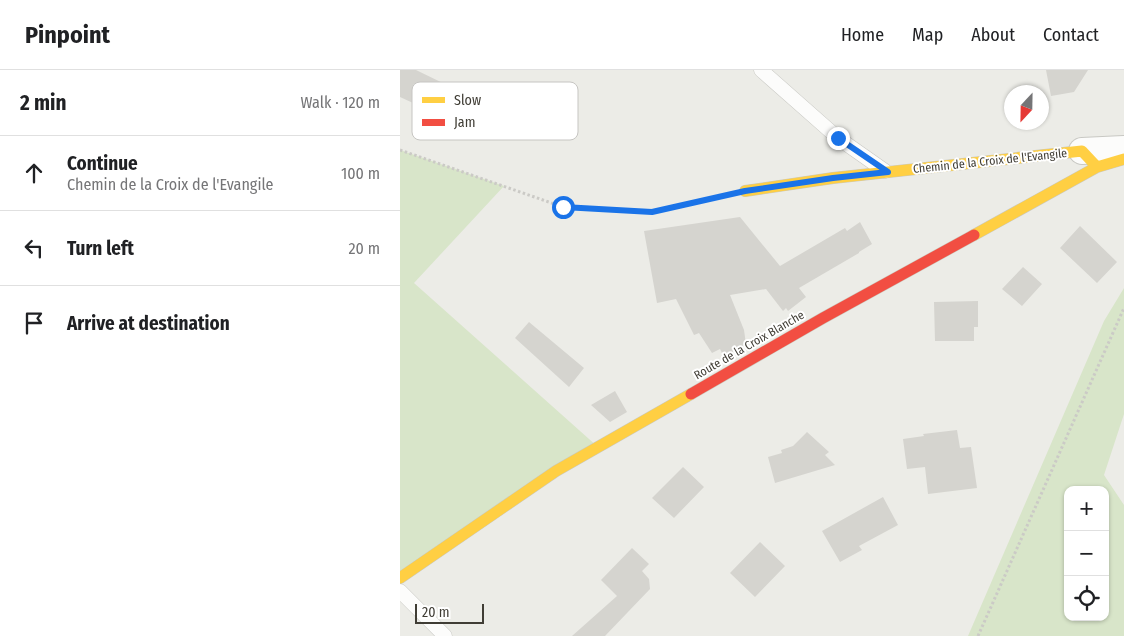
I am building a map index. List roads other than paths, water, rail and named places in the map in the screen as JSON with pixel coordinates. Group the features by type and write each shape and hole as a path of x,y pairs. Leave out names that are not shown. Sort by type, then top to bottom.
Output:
{"main road":[{"name":"Chemin de la Croix de l'Evangile","path":"745,191 888,172 1089,159"},
{"name":"Route de la Croix Blanche","path":"400,578 556,471 823,318 1089,159 1124,159"}],"street":[{"name":"Chemin de la Croix de l'Evangile","path":"1089,159 1124,149"}],"lane":[{"path":"761,70 838,138 888,172"},
{"path":"400,591 445,636"}]}
